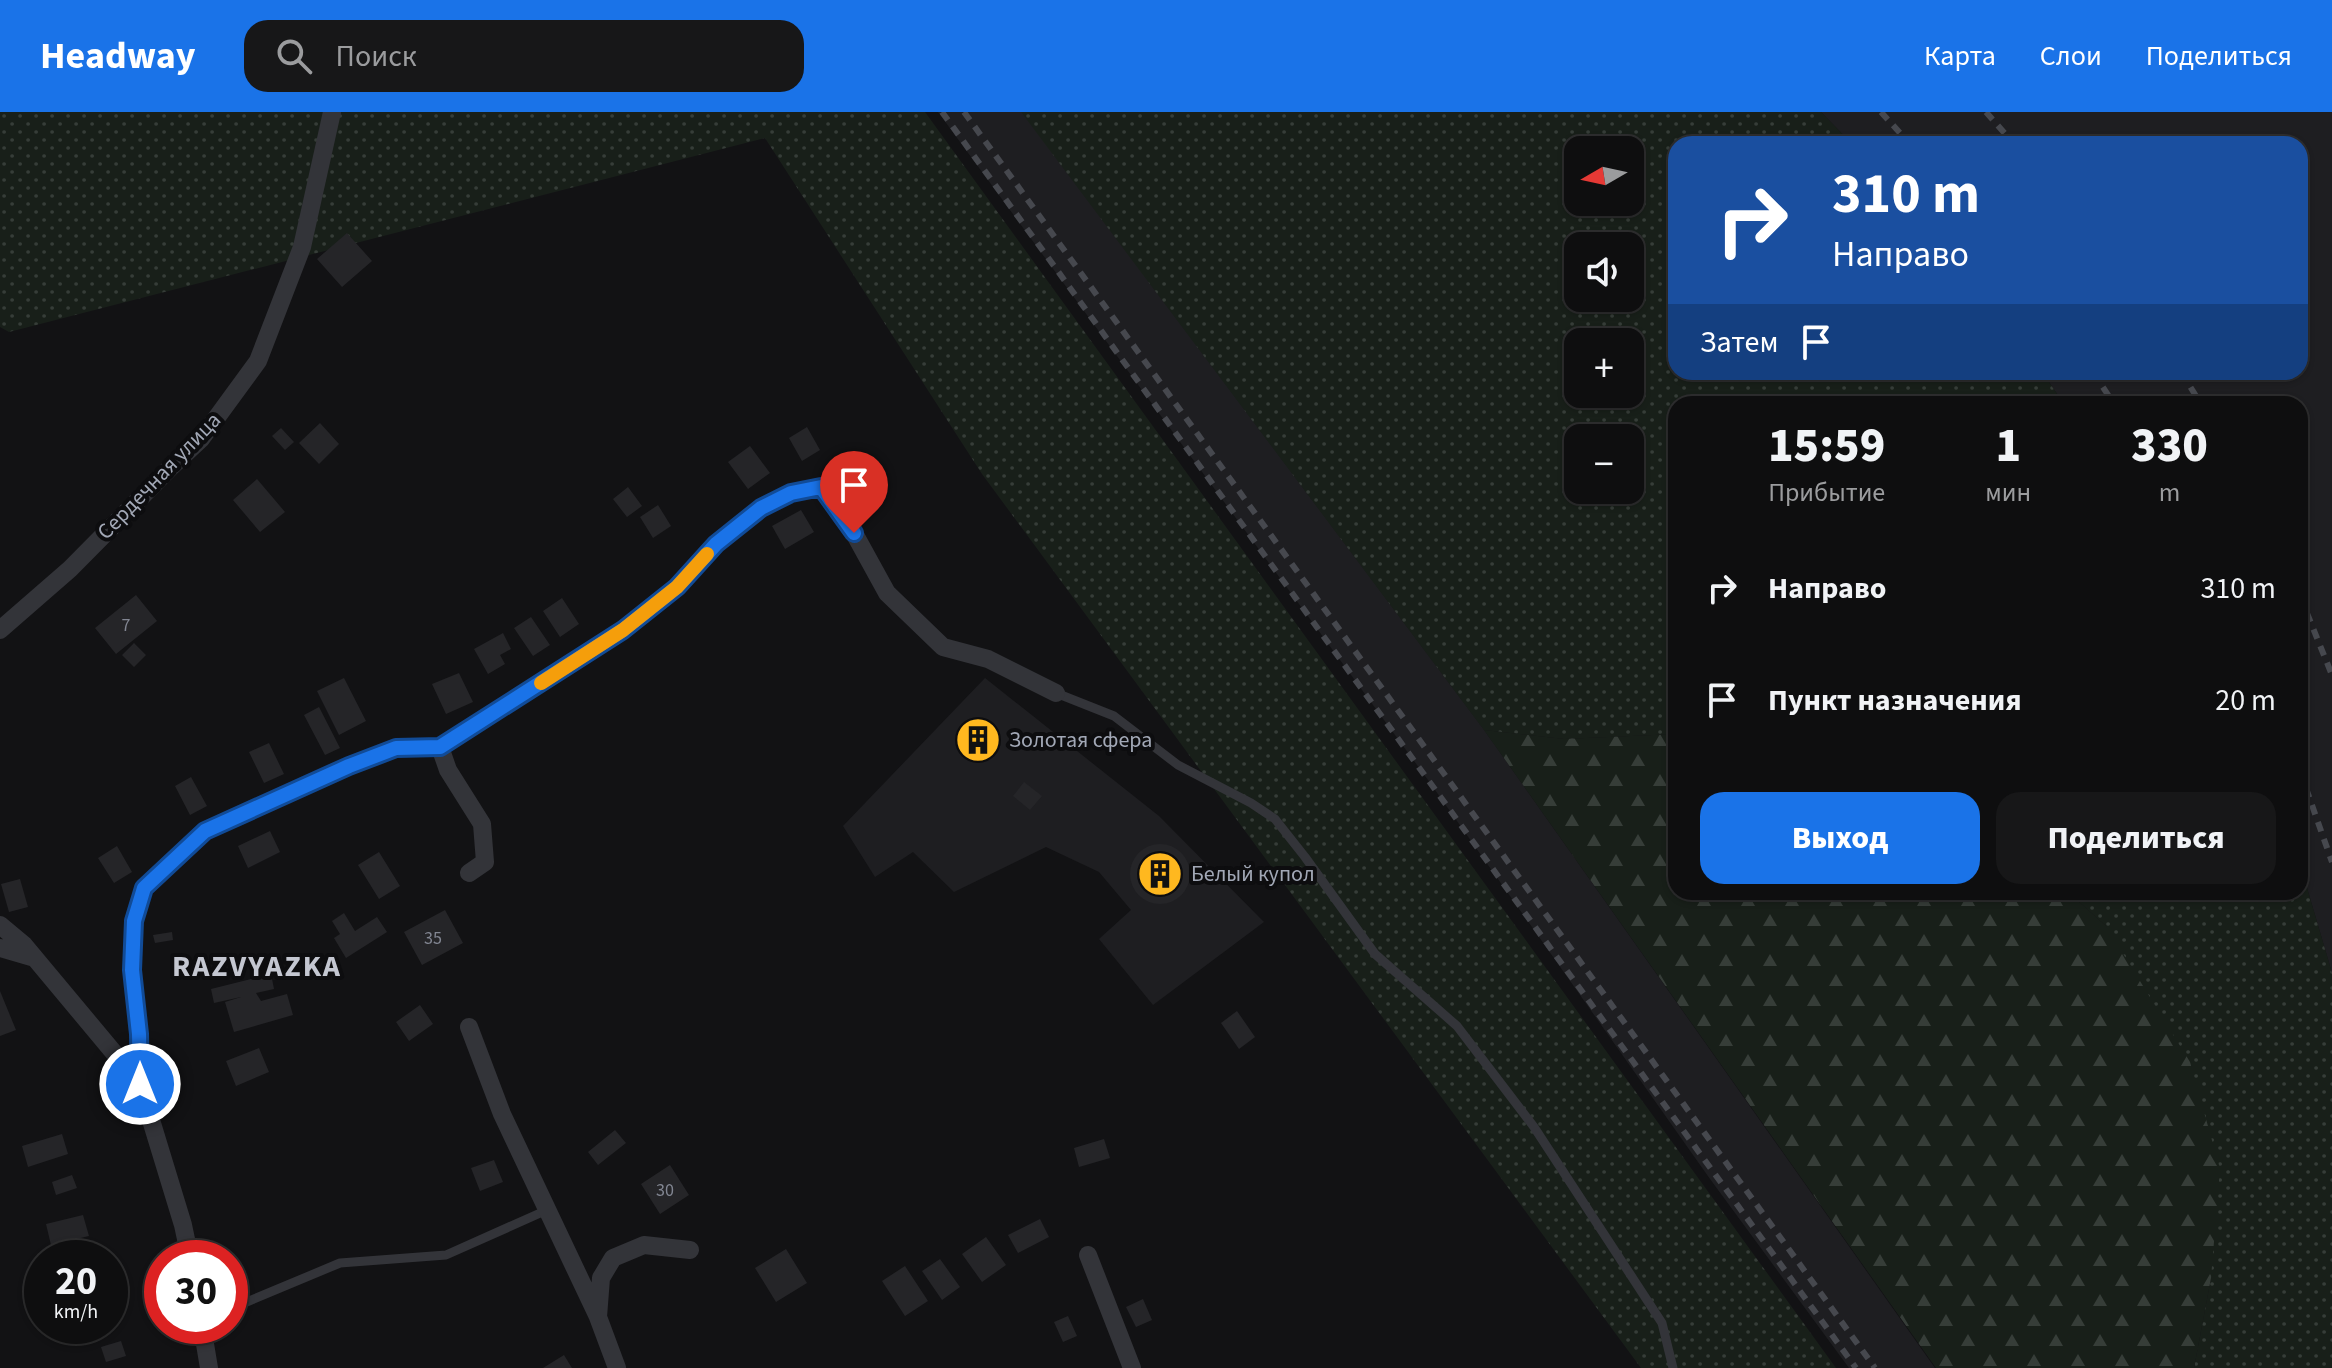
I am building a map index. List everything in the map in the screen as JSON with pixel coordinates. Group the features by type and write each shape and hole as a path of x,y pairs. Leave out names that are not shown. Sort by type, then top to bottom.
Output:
{"street":[{"name":"Сердечная улица","path":"0,630 70,569 201,439 258,361 302,247 332,112"},
{"path":"186,1240 140,1084 139,1034 132,970 134,921 144,888 205,831 396,748 440,747 623,630 677,587 716,544 761,508 791,493 821,487 854,533 887,593 943,647 988,659 1056,693"},
{"path":"440,747 448,770 482,824 485,862 469,873"},
{"path":"0,925 24,945 140,1084"},
{"path":"0,948 35,958"},
{"path":"469,1027 502,1114 598,1317 617,1368"},
{"path":"598,1317 601,1278 613,1258 644,1245 690,1250"},
{"path":"1088,1255 1132,1368"},
{"path":"205,1344 209,1368"}],"lane":[{"path":"1056,693 1114,716 1178,765 1275,819 1375,954 1457,1026 1534,1127 1662,1323 1673,1368"},
{"path":"248,1301 340,1263 446,1255 547,1210"}],"shaded area":[{"path":"938,112 1022,112 1482,727 1935,1368 1849,1368 1710,1179 1428,780"},
{"path":"1821,112 2332,112 2332,973 2308,891 2308,396 2058,396 2048,380 2308,380 2308,136 1844,136"},
{"path":"985,678 1159,816 1264,922 1153,1005 1099,939 1131,910 1099,872 1046,847 954,892 913,852 875,877 843,826"}],"green space":[{"path":"0,112 925,112 1836,1368 1641,1368 982,474 765,138 9,332 0,327"},
{"path":"1021,112 1821,112 1844,136 1668,136 1668,380 2048,380 2058,396 1668,396 1668,734 1564,739 1484,730"},
{"path":"1484,730 1564,739 1668,734 1668,900 2077,900 2106,926 2190,1062 2220,1169 2211,1278 2194,1368 1936,1368"},
{"path":"2308,891 2332,973 2332,1368 2194,1368 2211,1278 2106,926 2077,900 2308,900"}],"building":[{"path":"347,233 372,261 342,287 317,259"},
{"path":"320,423 339,444 319,464 299,443"},
{"path":"807,427 820,450 802,461 789,438"},
{"path":"281,428 294,442 285,450 272,436"},
{"path":"750,446 770,473 748,489 728,462"},
{"path":"257,479 285,512 260,532 233,500"},
{"path":"628,487 642,506 627,517 613,499"},
{"path":"658,505 671,526 653,538 640,517"},
{"path":"801,510 814,532 785,549 772,526"},
{"path":"136,595 157,621 116,654 95,628"},
{"path":"562,598 579,624 560,637 543,611"},
{"path":"531,617 550,645 533,656 514,628"},
{"path":"503,633 511,649 500,655 505,664 488,674 474,649"},
{"path":"134,643 146,655 134,667 122,655"},
{"path":"459,673 473,702 446,714 432,684"},
{"path":"344,678 366,721 339,735 317,691"},
{"path":"319,707 340,748 325,755 304,715"},
{"name":"Золотая сфера","path":"978,718 992,724 998,738 992,752 978,758 964,752 958,738 964,724"},
{"path":"269,743 284,774 264,783 249,752"},
{"path":"191,777 207,806 190,815 175,786"},
{"path":"1024,782 1042,796 1030,810 1013,796"},
{"path":"270,831 280,852 248,868 238,846"},
{"name":"Белый купол","path":"1160,844 1172,846 1181,853 1188,862 1188,886 1181,895 1172,902 1160,904 1148,902 1139,895 1132,886 1130,874 1132,862 1139,853 1148,846"},
{"path":"117,846 132,872 114,883 98,858"},
{"path":"379,852 400,886 379,899 358,865"},
{"path":"20,879 28,907 9,912 1,884"},
{"path":"445,910 463,943 422,965 404,932"},
{"path":"344,913 355,931 377,917 387,932 346,958 334,938 340,934 332,921"},
{"path":"172,932 173,940 155,943 153,935"},
{"path":"271,974 274,989 256,993 261,1001 287,994 293,1015 234,1032 225,1002 241,997 214,1003 211,989"},
{"path":"0,991 16,1030 0,1036"},
{"path":"420,1005 433,1024 409,1041 396,1022"},
{"path":"1237,1011 1255,1037 1239,1049 1221,1023"},
{"path":"259,1048 269,1072 236,1086 226,1061"},
{"path":"615,1130 626,1143 598,1165 588,1152"},
{"path":"62,1134 68,1154 28,1167 22,1146"},
{"path":"1104,1139 1110,1158 1079,1167 1074,1148"},
{"path":"494,1160 503,1182 480,1191 471,1168"},
{"path":"670,1165 689,1195 660,1214 641,1184"},
{"path":"72,1175 77,1188 56,1195 52,1182"},
{"path":"83,1215 89,1236 50,1240 46,1224"},
{"path":"1040,1219 1049,1237 1018,1253 1008,1235"},
{"path":"986,1237 1006,1265 982,1282 962,1254"},
{"path":"786,1249 807,1283 776,1302 755,1268"},
{"path":"940,1259 960,1287 942,1300 922,1271"},
{"path":"905,1266 928,1301 905,1316 882,1281"},
{"path":"1143,1299 1152,1320 1136,1327 1126,1307"},
{"path":"1068,1316 1077,1336 1063,1342 1054,1322"},
{"path":"122,1344 126,1356 106,1362 101,1347"},
{"path":"564,1355 572,1368 543,1368"}],"railway":[{"path":"942,112 1856,1368"},
{"path":"964,112 1875,1368"},
{"path":"1881,112 1903,136"},
{"path":"1986,112 2007,136"},
{"path":"2098,380 2109,396"},
{"path":"2186,380 2196,396"},
{"path":"2308,616 2332,675"},
{"path":"2308,794 2332,862"}],"slow traffic":[{"path":"541,683 623,630 677,587 707,554"}],"place":[{"name":"Золотая сфера","path":"978,740"},
{"name":"Белый купол","path":"1160,874"}],"district":[{"name":"RAZVYAZKA","path":"257,966"}],"route":[{"path":"140,1084 139,1034 132,970 134,921 144,888 205,831 396,748 440,747 623,630 677,587 716,544 761,508 791,493 821,487 854,533"}]}
